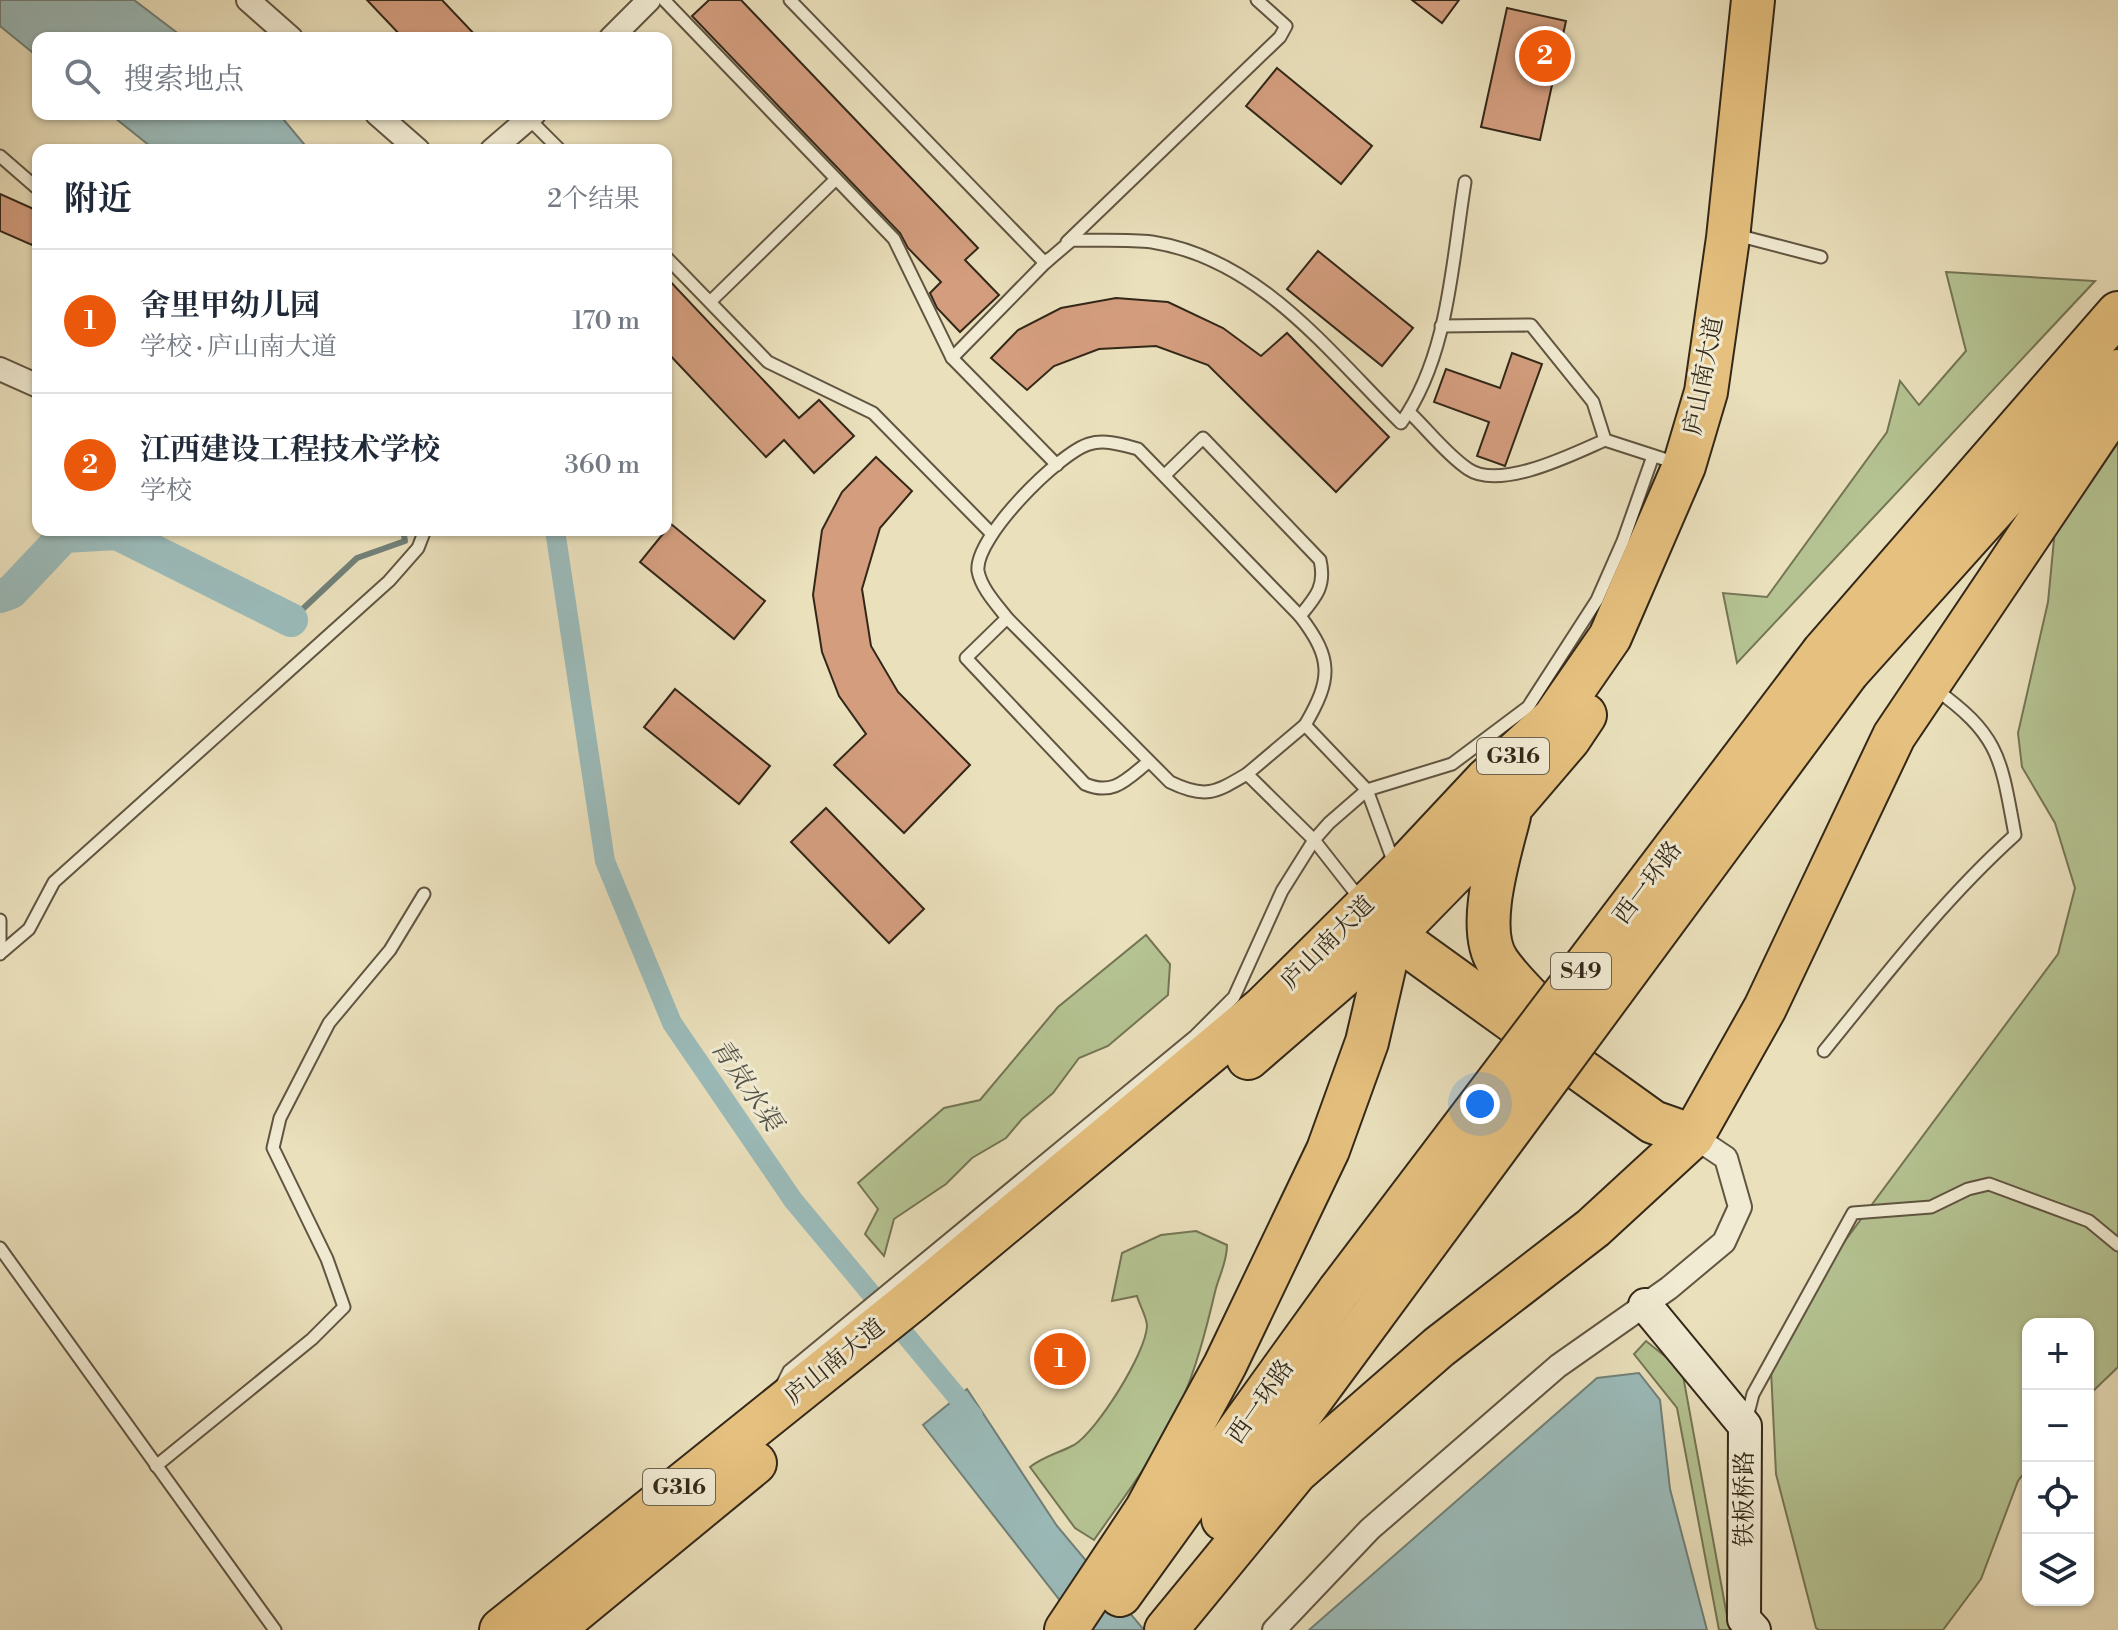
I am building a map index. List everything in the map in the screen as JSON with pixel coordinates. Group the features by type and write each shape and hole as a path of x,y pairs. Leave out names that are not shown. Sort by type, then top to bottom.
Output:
{"highway":[{"name":"庐山南大道","path":"1389,919 1398,874 1486,780 1554,718 1610,637 1669,461 1706,392 1728,238 1753,0"},
{"name":"庐山南大道","path":"501,1630 920,1295 1274,1037 1389,919 1511,809 1569,739 1608,679 1653,591 1699,483 1723,406 1748,238 1774,0"},
{"name":"西一环路","path":"1093,1630 1164,1539 1339,1291 1835,662 2118,313"},
{"name":"西一环路","path":"1142,1630 1371,1318 1835,662 2118,371"},
{"path":"1166,1630 1296,1472 1439,1347 1593,1228 1693,1136 1765,1008 1894,736 2118,403"},
{"path":"1511,809 1491,886 1490,931 1496,960 1544,1014"},
{"path":"1389,919 1653,1122 1693,1136"},
{"path":"1389,919 1513,999 1544,1014 1667,1106 1693,1136"},
{"path":"1066,1630 1146,1510 1225,1365 1328,1150 1367,1042 1389,919"},
{"name":"庐山南大道","path":"552,1630 859,1345"}],"street":[{"path":"248,0 284,32"},
{"path":"617,32 649,0"},
{"path":"384,120 411,144"},
{"path":"499,144 527,120"},
{"path":"0,369 32,383"},
{"path":"1274,1630 1370,1529 1558,1366 1645,1305 1724,1242 1740,1207 1726,1158 1693,1136"},
{"name":"铁板桥路","path":"1645,1305 1745,1426 1744,1619 1754,1630"}],"lane":[{"path":"664,0 894,239 952,358 1057,465"},
{"path":"790,0 1045,263"},
{"path":"952,358 1045,263 1280,37 1286,26 1257,0"},
{"path":"534,120 555,144"},
{"path":"0,156 32,184"},
{"path":"711,301 836,179"},
{"path":"1045,263 1072,240 1152,242 1214,259 1267,290 1401,423 1409,412 1441,326 1465,182"},
{"path":"1748,238 1821,257"},
{"path":"672,263 768,362 873,413 992,534"},
{"path":"1441,326 1531,325 1593,402 1605,440"},
{"path":"920,1295 1234,997 1282,891 1314,840 1367,790 1452,764 1489,740 1528,707 1597,600 1669,461 1605,440 1542,467 1486,476 1469,470 1409,412"},
{"path":"1165,475 1203,438 1320,560 1324,577 1320,592 1300,616"},
{"path":"1113,442 1138,449 1300,616 1320,641 1327,666 1323,695 1305,725 1247,774 1219,790 1196,794 1170,782 1147,763 1007,618 988,593 978,570 985,544 1007,513 1057,465 1088,444 1113,442"},
{"path":"1,954 29,929 54,882 389,581 418,548 423,536"},
{"path":"1007,618 966,658 1085,784 1099,790 1116,789 1147,763"},
{"path":"1824,1051 1937,912 1972,874 2015,835 2001,760 1970,714 1928,684"},
{"path":"1305,725 1367,790 1398,874"},
{"path":"1247,774 1389,919"},
{"path":"156,1466 312,1339 344,1307 327,1259 273,1148 280,1118 329,1023 390,950 424,894"},
{"path":"0,920 1,954"},
{"path":"1745,1426 1753,1394 1853,1213 1931,1207 1968,1189 1989,1184 2089,1221 2118,1245"},
{"path":"0,1248 275,1630"}],"green space":[{"path":"1946,272 2095,281 1737,663 1723,593 1767,597 1887,432 1900,381 1919,405 1966,351"},
{"path":"2118,415 2118,1367 2094,1390 2094,1318 2022,1318 2022,1476 1981,1579 1943,1630 1819,1630 1776,1474 1771,1370 1798,1304 2058,954 2075,888 2055,823 2022,767 2018,733 2048,602 2058,498"},
{"path":"1146,935 1170,964 1168,995 1108,1046 1079,1058 1053,1093 1022,1119 1006,1138 972,1158 946,1184 894,1219 884,1256 865,1234 878,1209 858,1183 944,1108 980,1100 1058,1007"},
{"path":"1196,1231 1227,1245 1227,1251 1196,1363 1162,1440 1094,1540 1075,1528 1030,1467 1084,1437 1130,1372 1145,1338 1146,1319 1137,1296 1112,1301 1122,1253 1161,1235"},
{"path":"1646,1341 1682,1370 1727,1616 1738,1630 1719,1630 1677,1408 1634,1354"}],"water":[{"path":"0,0 134,0 176,32 32,32 32,52 0,26"},
{"path":"118,120 284,120 304,144 148,144"},
{"path":"1639,1373 1660,1400 1670,1489 1707,1630 1309,1630 1597,1378"},
{"path":"967,1389 1057,1526 1144,1630 1083,1630 923,1425"}],"building":[{"path":"367,0 442,0 472,32 397,32"},
{"path":"709,0 741,0 978,248 965,260 999,295 960,332 937,308 930,293 941,282 908,248 900,233 692,16"},
{"path":"1412,0 1459,0 1442,23"},
{"path":"1507,8 1566,21 1540,140 1481,127"},
{"path":"1277,68 1372,146 1341,184 1246,106"},
{"path":"0,194 32,208 32,245 0,231"},
{"path":"1318,251 1413,328 1382,366 1287,289"},
{"path":"672,283 799,418 819,400 854,436 814,473 784,440 766,457 672,357"},
{"path":"1116,298 1168,302 1223,328 1261,356 1287,333 1389,437 1336,492 1208,365 1156,346 1099,349 1054,366 1027,390 991,358 1018,330 1061,308"},
{"path":"1512,353 1542,364 1505,466 1477,456 1489,422 1434,402 1446,369 1500,388"},
{"path":"876,457 912,491 880,528 862,589 871,646 898,692 970,765 904,833 834,765 866,734 839,696 822,652 813,595 822,530 842,492"},
{"path":"672,525 765,601 734,639 640,562 661,536 672,536"},
{"path":"675,689 770,766 739,804 644,727"},
{"path":"826,808 924,909 889,943 791,842"}],"waterway":[{"path":"0,596 11,592 64,536"},
{"path":"123,536 291,620"},
{"path":"291,620 357,558 405,541 404,536"},
{"name":"青岚水渠","path":"556,536 605,861 672,1023 793,1200 973,1416"}],"place":[{"name":"江西建设工程技术学校","path":"1545,56"},
{"name":"舍里甲幼儿园","path":"1060,1359"}]}
